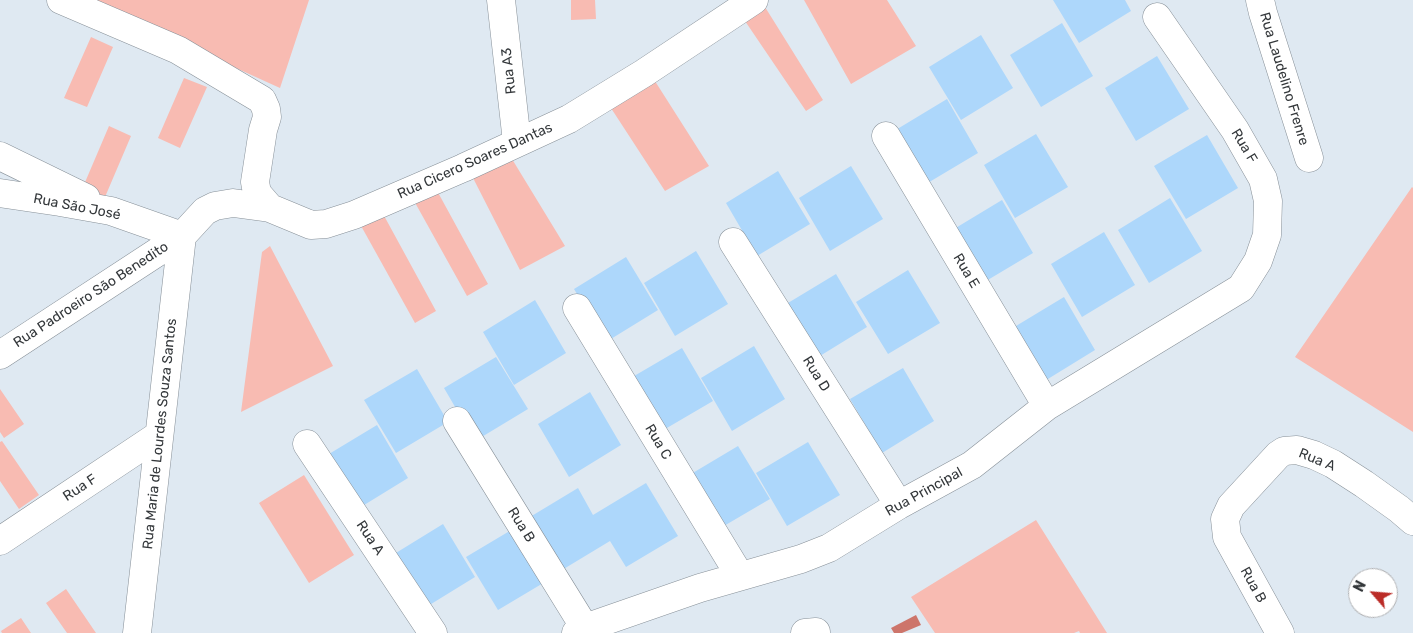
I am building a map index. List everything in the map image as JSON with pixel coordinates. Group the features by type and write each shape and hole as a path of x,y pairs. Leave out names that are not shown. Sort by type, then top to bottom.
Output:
{"street":[{"path":"61,0 178,50 262,100 267,117 263,130 255,182 258,193 270,208"},
{"name":"Rua A3","path":"501,0 517,142"},
{"name":"Rua Cicero Soares Dantas","path":"182,236 205,211 215,206 233,203 270,208 311,225 326,224 354,215 463,168 569,119 754,0"},
{"name":"Rua Laudelino Frenre","path":"1260,0 1309,158"},
{"name":"Rua F","path":"1157,17 1235,130 1263,179 1268,201 1267,235 1258,261 1241,288"},
{"name":"Rua E","path":"886,136 1046,406"},
{"path":"0,156 112,212"},
{"name":"Rua São José","path":"0,193 112,212 182,236"},
{"name":"Rua Padroeiro São Benedito","path":"0,354 182,236"},
{"name":"Rua Maria de Lourdes Souza Santos","path":"137,633 182,236"},
{"name":"Rua D","path":"733,242 899,505"},
{"name":"Rua Principal","path":"581,631 700,588 801,559 829,548 899,505 972,465 1046,406 1241,288"},
{"name":"Rua C","path":"577,308 740,576"},
{"name":"Rua B","path":"457,421 581,631"},
{"name":"Rua F","path":"0,541 159,435"},
{"name":"Rua A","path":"307,444 433,633"},
{"name":"Rua A","path":"1227,537 1225,518 1231,506 1270,463 1284,451 1290,450 1306,452 1333,464 1364,484 1413,521"},
{"name":"Rua B","path":"1227,537 1280,633"},
{"path":"805,633 816,633"}],"shaded area":[{"path":"86,0 309,0 280,88"},
{"path":"571,0 595,0 596,19 571,20"},
{"path":"804,0 887,0 916,46 851,84"},
{"path":"765,7 823,100 806,111 745,21"},
{"path":"91,37 113,47 87,107 64,98"},
{"path":"184,78 207,87 180,148 158,138"},
{"path":"653,78 709,166 665,191 609,105"},
{"path":"109,126 131,136 105,197 83,187"},
{"path":"512,159 565,246 520,270 472,176"},
{"path":"435,187 488,284 467,296 413,199"},
{"path":"1413,188 1413,432 1295,357"},
{"path":"382,212 436,311 415,323 360,224"},
{"path":"270,246 333,366 241,412 262,252"},
{"path":"0,389 24,424 4,438 0,432"},
{"path":"2,441 39,495 19,509 0,481 0,442"},
{"path":"304,475 354,555 309,583 259,503"},
{"path":"1036,520 1107,633 1080,633 1079,631 1074,633 935,633 911,597"},
{"path":"66,589 96,633 67,633 46,603"},
{"path":"916,615 921,625 902,633 894,633 891,628"},
{"path":"21,618 31,633 2,633 1,631"}],"building":[{"path":"1053,0 1125,0 1131,11 1079,43"},
{"path":"1062,23 1093,76 1041,107 1010,55"},
{"path":"981,35 1013,88 961,120 929,67"},
{"path":"1157,56 1189,109 1136,141 1105,88"},
{"path":"947,99 978,153 926,184 894,131"},
{"path":"1036,134 1068,187 1015,218 984,165"},
{"path":"1207,135 1238,188 1186,219 1154,166"},
{"path":"851,166 883,219 830,251 799,198"},
{"path":"778,171 810,224 757,256 726,203"},
{"path":"1170,198 1202,251 1149,283 1118,230"},
{"path":"1002,200 1033,253 981,284 949,232"},
{"path":"1104,232 1135,285 1082,317 1051,264"},
{"path":"696,251 728,304 675,336 644,283"},
{"path":"626,257 658,310 606,342 574,289"},
{"path":"908,270 940,323 888,354 856,302"},
{"path":"836,274 867,327 815,359 783,306"},
{"path":"1064,297 1095,350 1043,382 1011,329"},
{"path":"535,300 566,353 514,385 483,332"},
{"path":"754,346 785,399 732,431 701,378"},
{"path":"682,348 713,401 660,432 629,379"},
{"path":"496,357 528,409 475,441 444,388"},
{"path":"903,368 934,421 882,453 850,399"},
{"path":"417,369 448,422 396,453 364,400"},
{"path":"590,392 621,445 569,477 538,424"},
{"path":"377,425 408,478 356,510 324,457"},
{"path":"808,442 840,495 787,526 756,473"},
{"path":"738,446 770,499 717,530 686,477"},
{"path":"646,483 678,536 626,567 610,541 557,573 525,520 578,488 593,515"},
{"path":"443,524 475,577 423,609 391,556"},
{"path":"518,526 550,579 498,610 466,557"}]}
